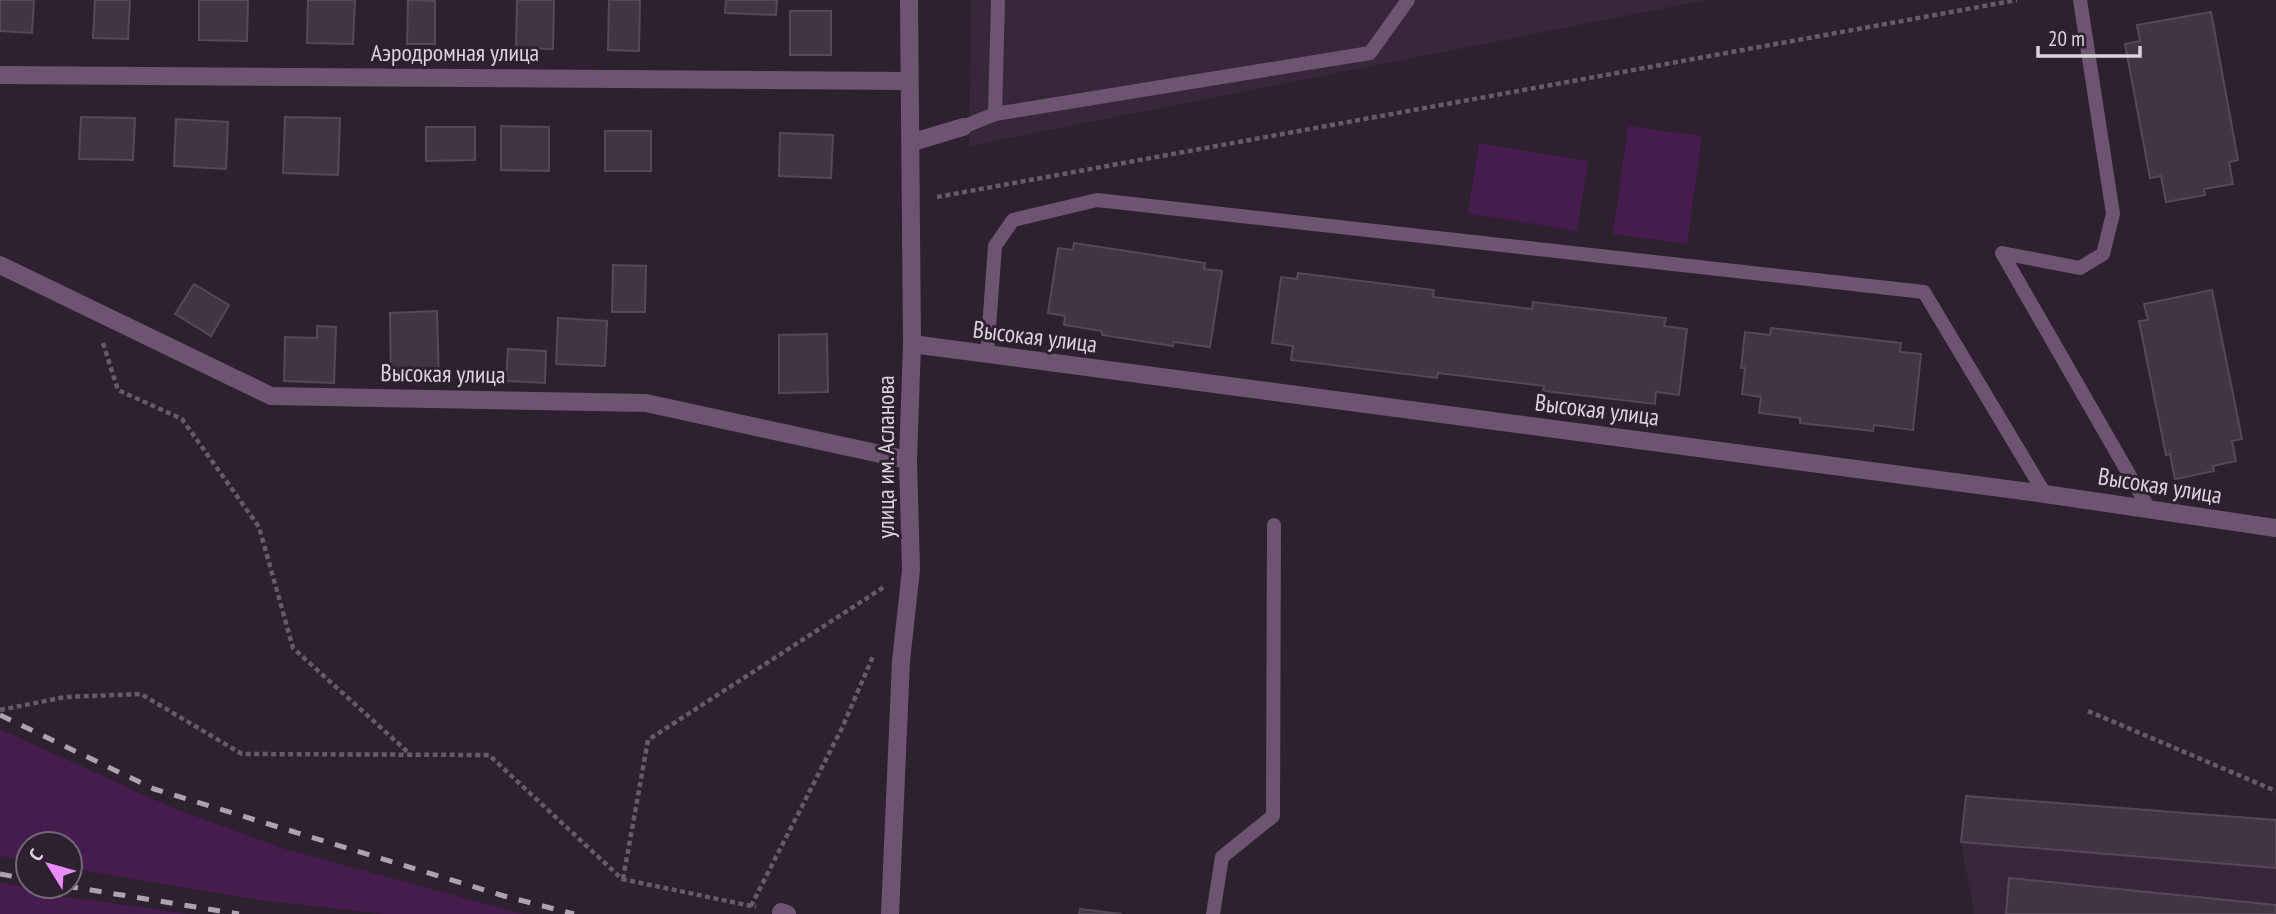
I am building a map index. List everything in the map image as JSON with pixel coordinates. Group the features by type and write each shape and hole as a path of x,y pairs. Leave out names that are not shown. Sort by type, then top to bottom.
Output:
{"street":[{"name":"улица им. Асланова","path":"890,914 901,662 911,570 908,460 912,344 909,0"},
{"name":"Аэродромная улица","path":"0,75 909,81"},
{"path":"910,143 963,127"},
{"name":"Высокая улица","path":"0,265 271,396 646,403 908,460"},
{"name":"Высокая улица","path":"912,344 2045,494 2276,528"}],"lane":[{"path":"995,114 998,0"},
{"path":"963,127 995,114 1370,53 1408,0"},
{"path":"2080,0 2113,214 2103,254 2080,268 2002,253 2149,509"},
{"path":"987,355 995,246 1013,219 1097,200 1924,292 2045,494"},
{"path":"1213,914 1223,857 1273,816 1274,525"}],"path":[{"path":"912,202 2017,0"},
{"path":"93,310 118,390 182,419 260,527 293,648 411,755"},
{"path":"622,880 648,740 911,570"},
{"path":"751,906 842,728 879,643"},
{"path":"0,710 65,697 141,694 242,754 489,755 622,880 784,913"},
{"path":"2088,711 2276,791"}],"shaded area":[{"path":"971,0 1706,0 969,146"},
{"path":"1628,126 1702,136 1687,244 1613,234"},
{"path":"1479,143 1588,161 1577,231 1468,213"},
{"path":"0,729 173,808 285,849 523,914 386,914 266,901 84,870 84,830 14,830 14,858 0,856"},
{"path":"1966,796 2276,820 2276,914 1974,914 1961,842"},
{"path":"0,882 14,885 14,900 84,899 190,914 0,914"}],"building":[{"path":"0,0 34,0 32,33 0,31"},
{"path":"95,0 130,0 128,39 93,38"},
{"path":"199,0 248,0 247,41 199,40"},
{"path":"308,0 355,0 353,44 307,43"},
{"path":"408,0 435,1 435,44 407,44"},
{"path":"517,0 554,0 553,49 516,48"},
{"path":"609,0 640,0 639,51 608,50"},
{"path":"726,0 777,0 776,15 725,13"},
{"path":"790,11 831,11 831,55 790,55"},
{"path":"2211,12 2238,160 2229,162 2233,184 2204,189 2205,195 2166,202 2161,176 2150,178 2125,44 2140,41 2137,25"},
{"path":"81,117 135,118 133,160 79,159"},
{"path":"285,117 340,118 338,175 283,173"},
{"path":"176,119 228,122 226,169 174,166"},
{"path":"501,126 549,127 549,171 501,170"},
{"path":"426,127 475,127 475,160 426,161"},
{"path":"605,131 651,131 651,171 605,171"},
{"path":"780,133 833,135 831,178 779,176"},
{"path":"1074,243 1205,263 1204,269 1222,271 1210,347 1174,342 1173,346 1102,335 1102,331 1064,325 1065,316 1048,313 1058,248 1073,250"},
{"path":"613,265 646,266 645,312 612,312"},
{"path":"1298,273 1434,290 1433,297 1532,309 1533,302 1666,318 1664,326 1687,329 1679,395 1656,392 1655,404 1543,391 1544,386 1438,373 1437,378 1291,360 1293,346 1272,343 1281,277 1297,279"},
{"path":"194,284 229,305 211,336 175,314"},
{"path":"2212,290 2242,439 2232,441 2236,461 2213,466 2214,471 2175,479 2170,454 2166,455 2139,321 2148,320 2144,304"},
{"path":"437,311 439,382 391,382 390,313"},
{"path":"558,318 607,321 605,366 556,364"},
{"path":"317,326 336,327 334,383 284,381 285,337 317,338"},
{"path":"1771,328 1901,343 1900,352 1921,354 1913,430 1874,425 1873,431 1800,423 1800,418 1759,413 1761,397 1742,394 1745,368 1741,368 1745,332 1770,335"},
{"path":"827,334 828,392 779,393 779,335"},
{"path":"508,349 546,351 545,383 506,381"},
{"path":"1966,796 2276,820 2276,868 1961,842"},
{"path":"2009,878 2276,905 2276,914 2006,914"},
{"path":"1080,909 1122,914 1079,914"}],"railway":[{"path":"0,715 154,789 504,896 574,914"},
{"path":"0,874 14,876"},
{"path":"84,889 239,914"}]}
